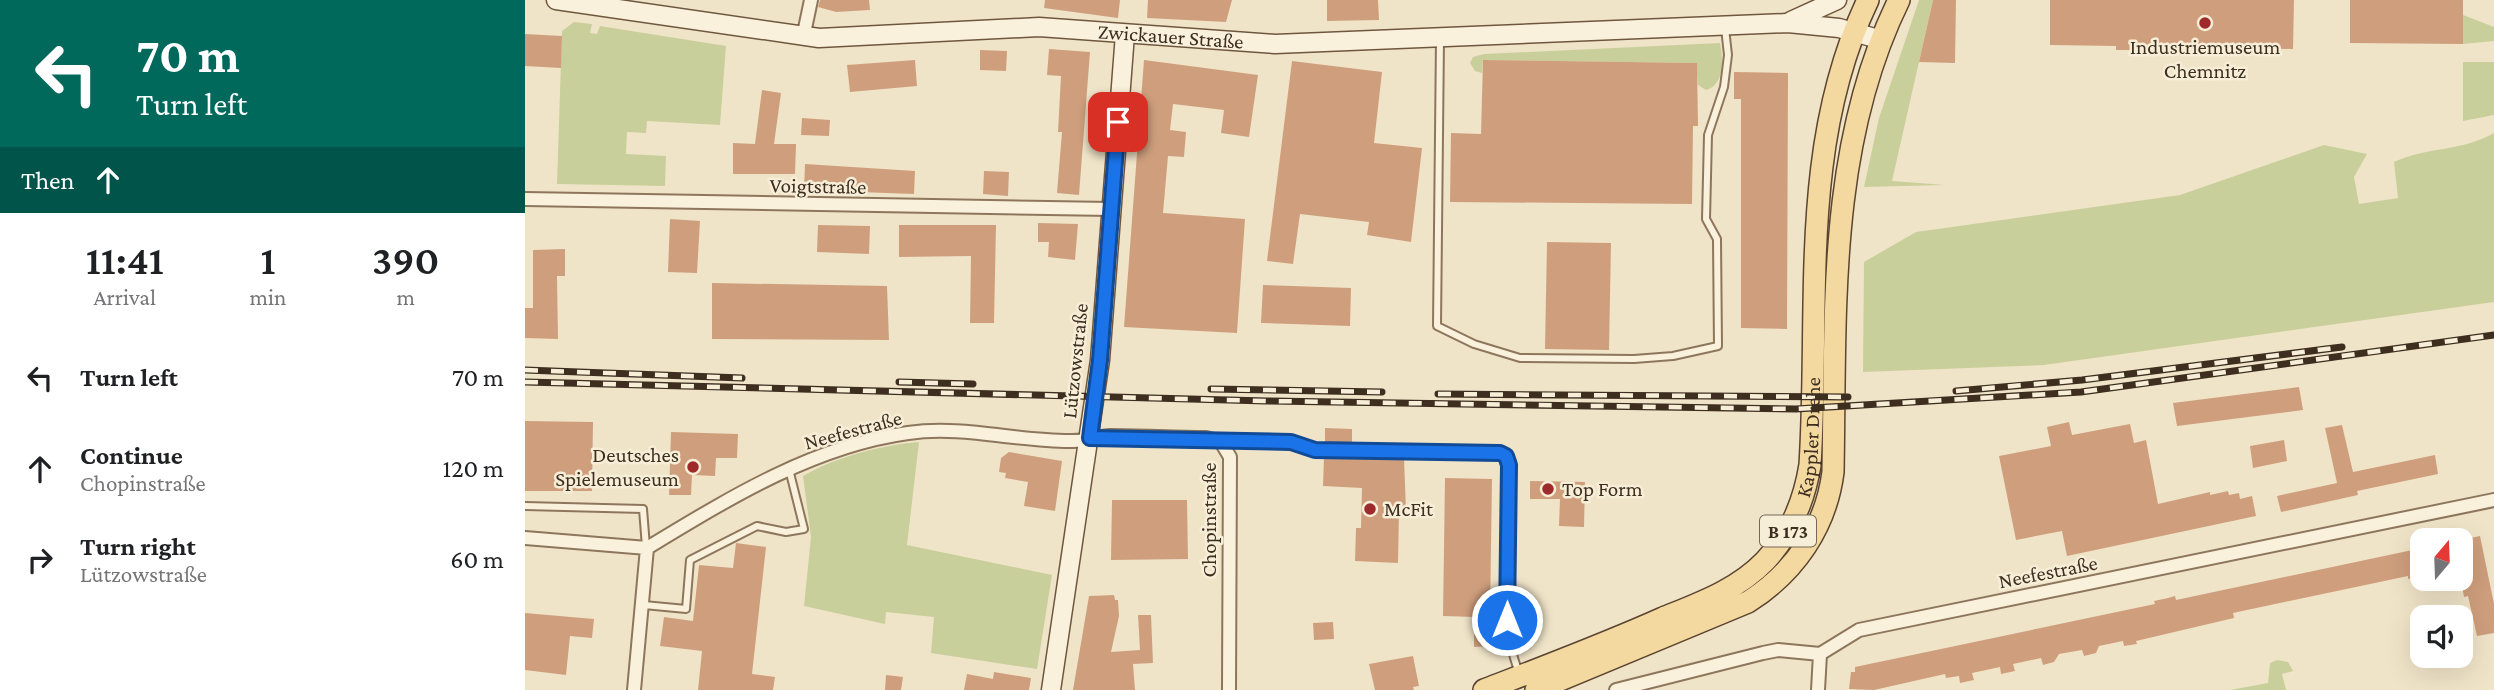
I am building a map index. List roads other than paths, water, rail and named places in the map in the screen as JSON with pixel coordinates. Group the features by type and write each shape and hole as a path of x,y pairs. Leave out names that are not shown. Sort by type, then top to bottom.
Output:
{"main road":[{"name":"Zwickauer Straße","path":"556,0 803,38 1039,27 1266,44 1788,23 1854,32 1882,40"},
{"name":"Zwickauer Straße","path":"1788,23 1837,0"},
{"name":"Kappler Drehe","path":"1484,690 1528,683 1748,602 1779,580 1809,541 1826,506 1833,471 1838,251 1830,194 1833,100 1854,32 1868,0"},
{"name":"B 173","path":"1882,40 1899,0"},
{"name":"Lützowstraße","path":"1051,690 1100,360 1125,34"},
{"name":"Kappler Drehe","path":"1830,194 1882,40"}],"street":[{"path":"803,38 811,0"},
{"name":"Voigtstraße","path":"525,198 827,206 1111,209"},
{"name":"Neefestraße","path":"646,548 720,504 789,469 852,446 907,433 948,430 1075,441 1090,438"},
{"name":"Chopinstraße","path":"1090,438 1206,438 1221,442 1230,457 1229,690"},
{"name":"Neefestraße","path":"1820,654 1859,630 2494,500"},
{"path":"525,538 646,548 634,690"},
{"path":"1616,690 1770,651 1820,654 1818,690"}],"lane":[{"path":"1440,37 1437,326 1474,344 1520,358 1634,359 1673,356 1718,346 1717,239 1706,219 1707,149 1708,135 1724,87 1728,55 1725,26"},
{"path":"1221,442 1291,442 1315,450 1500,453 1506,456 1509,465 1507,620 1511,653 1528,683"},
{"path":"643,605 686,609 690,560 757,526 786,532 804,529 789,469"},
{"path":"525,506 643,509 646,548"}],"railway":[{"path":"525,382 1267,401 1796,409 2081,392 2494,335"},
{"path":"1956,391 2082,380 2342,347"},
{"path":"525,370 742,378"},
{"path":"899,382 973,384"},
{"path":"1211,389 1382,392"},
{"path":"1438,394 1848,397"}],"place":[{"name":"Industriemuseum Chemnitz","path":"2205,23"},
{"name":"Deutsches Spielemuseum","path":"693,467"},
{"name":"Top Form","path":"1548,489"},
{"name":"McFit","path":"1370,509"}]}
